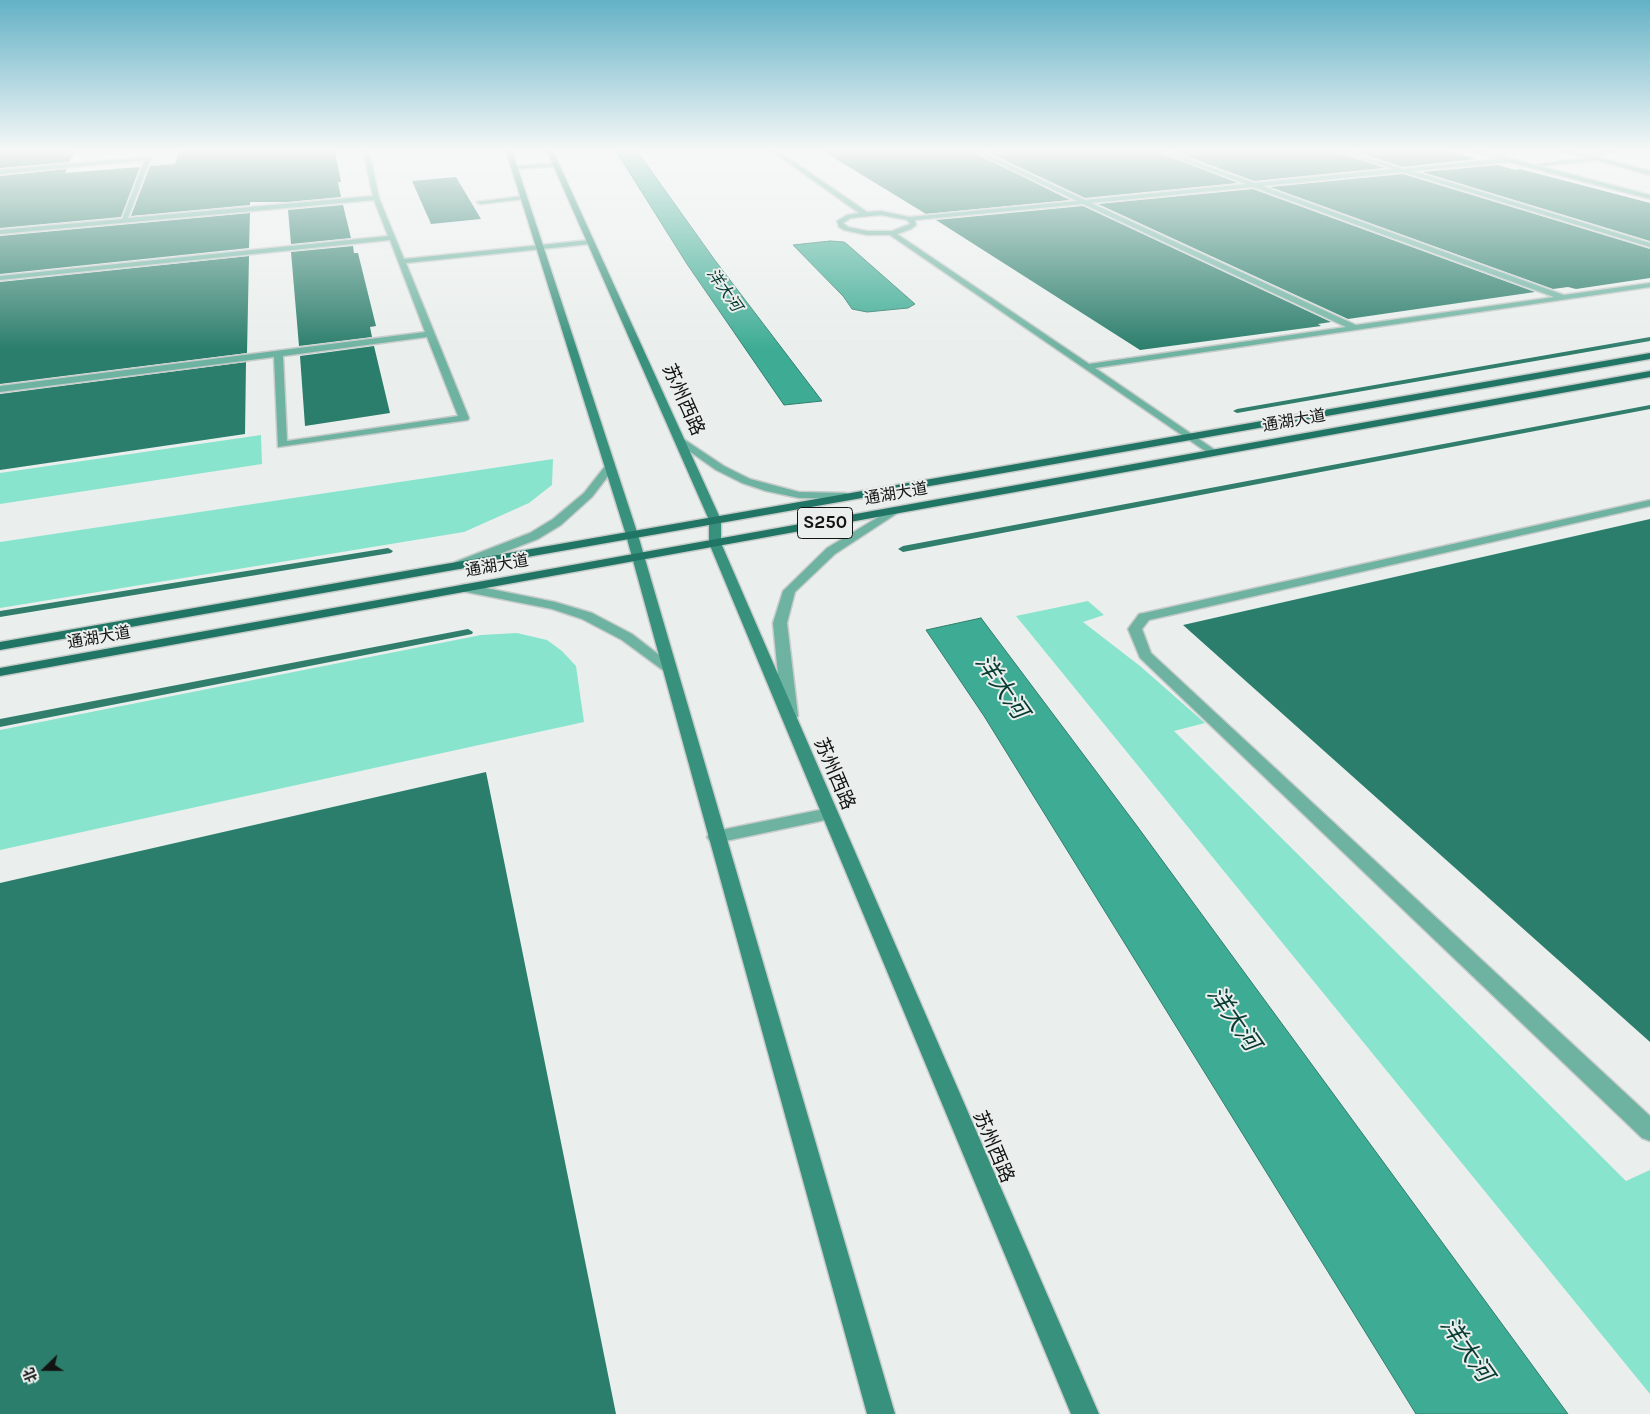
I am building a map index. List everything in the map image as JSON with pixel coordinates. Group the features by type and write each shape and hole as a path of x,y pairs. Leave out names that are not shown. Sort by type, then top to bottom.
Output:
{"main road":[{"path":"529,217 632,535 881,1414"},
{"name":"苏州西路","path":"579,217 715,520 715,544 1085,1414"},
{"name":"通湖大道","path":"0,646 1650,356"},
{"name":"通湖大道","path":"0,672 1650,374"}],"street":[{"path":"124,221 126,217"},
{"path":"0,232 168,217"},
{"path":"278,353 282,445 464,418 384,217"},
{"path":"851,217 842,219 839,222 841,226 855,231 892,232 909,228 913,225 913,222 909,219"},
{"path":"903,217 909,219 930,217"},
{"path":"1115,217 1355,328"},
{"path":"1342,217 1564,298"},
{"path":"1556,217 1650,245"},
{"path":"892,232 1211,452"},
{"path":"0,278 393,238"},
{"path":"402,261 590,242"},
{"path":"1087,367 1650,285"},
{"path":"0,389 431,334"},
{"path":"679,439 720,468 746,481 770,489 799,495 846,496"},
{"path":"459,565 534,536 557,522 588,495 610,466"},
{"path":"1650,503 1144,618 1135,629 1145,655 1650,1131"},
{"path":"790,722 780,623 789,590 831,551 895,510"},
{"path":"466,588 555,606 587,616 627,637 669,668"},
{"path":"716,837 830,814"}],"shaded area":[{"path":"261,435 262,464 0,504 0,473"},
{"path":"553,459 552,485 529,503 464,532 0,608 0,542"},
{"path":"1088,601 1104,615 1083,622 1140,666 1205,723 1174,731 1626,1181 1650,1170 1650,1394 1016,616"},
{"path":"517,633 547,640 562,651 576,666 584,722 0,850 0,730 481,635"}],"water":[{"name":"洋大河","path":"657,217 684,217 822,401 784,405 687,264"},
{"path":"830,241 844,242 915,304 908,308 867,312 852,309 843,296 793,245"},
{"name":"洋大河","path":"981,618 1137,826 1568,1414 1416,1414 984,716 926,630"}],"building":[{"path":"0,217 121,217 121,217 0,228"},
{"path":"207,217 250,217 249,248 0,274 0,236"},
{"path":"289,217 346,217 351,238 291,244"},
{"path":"428,217 480,217 481,219 431,224"},
{"path":"968,217 1106,217 1331,322 1318,324 1321,326 1140,350 936,220"},
{"path":"1126,217 1330,217 1535,292 1348,319"},
{"path":"1353,217 1545,217 1650,249 1650,278 1576,289 1568,287 1553,289"},
{"path":"1571,217 1650,217 1650,241"},
{"path":"353,246 354,253 358,253 376,326 370,327 372,337 299,346 291,252"},
{"path":"249,256 247,353 0,384 0,282"},
{"path":"374,346 390,413 305,426 300,356"},
{"path":"246,362 245,434 0,470 0,394"},
{"path":"1650,519 1650,1042 1183,625"},
{"path":"486,772 616,1414 0,1414 0,883"}],"waterway":[{"path":"1237,411 1650,339"},
{"path":"903,549 1650,407"},
{"path":"0,614 388,551"},
{"path":"0,723 468,632"}]}
